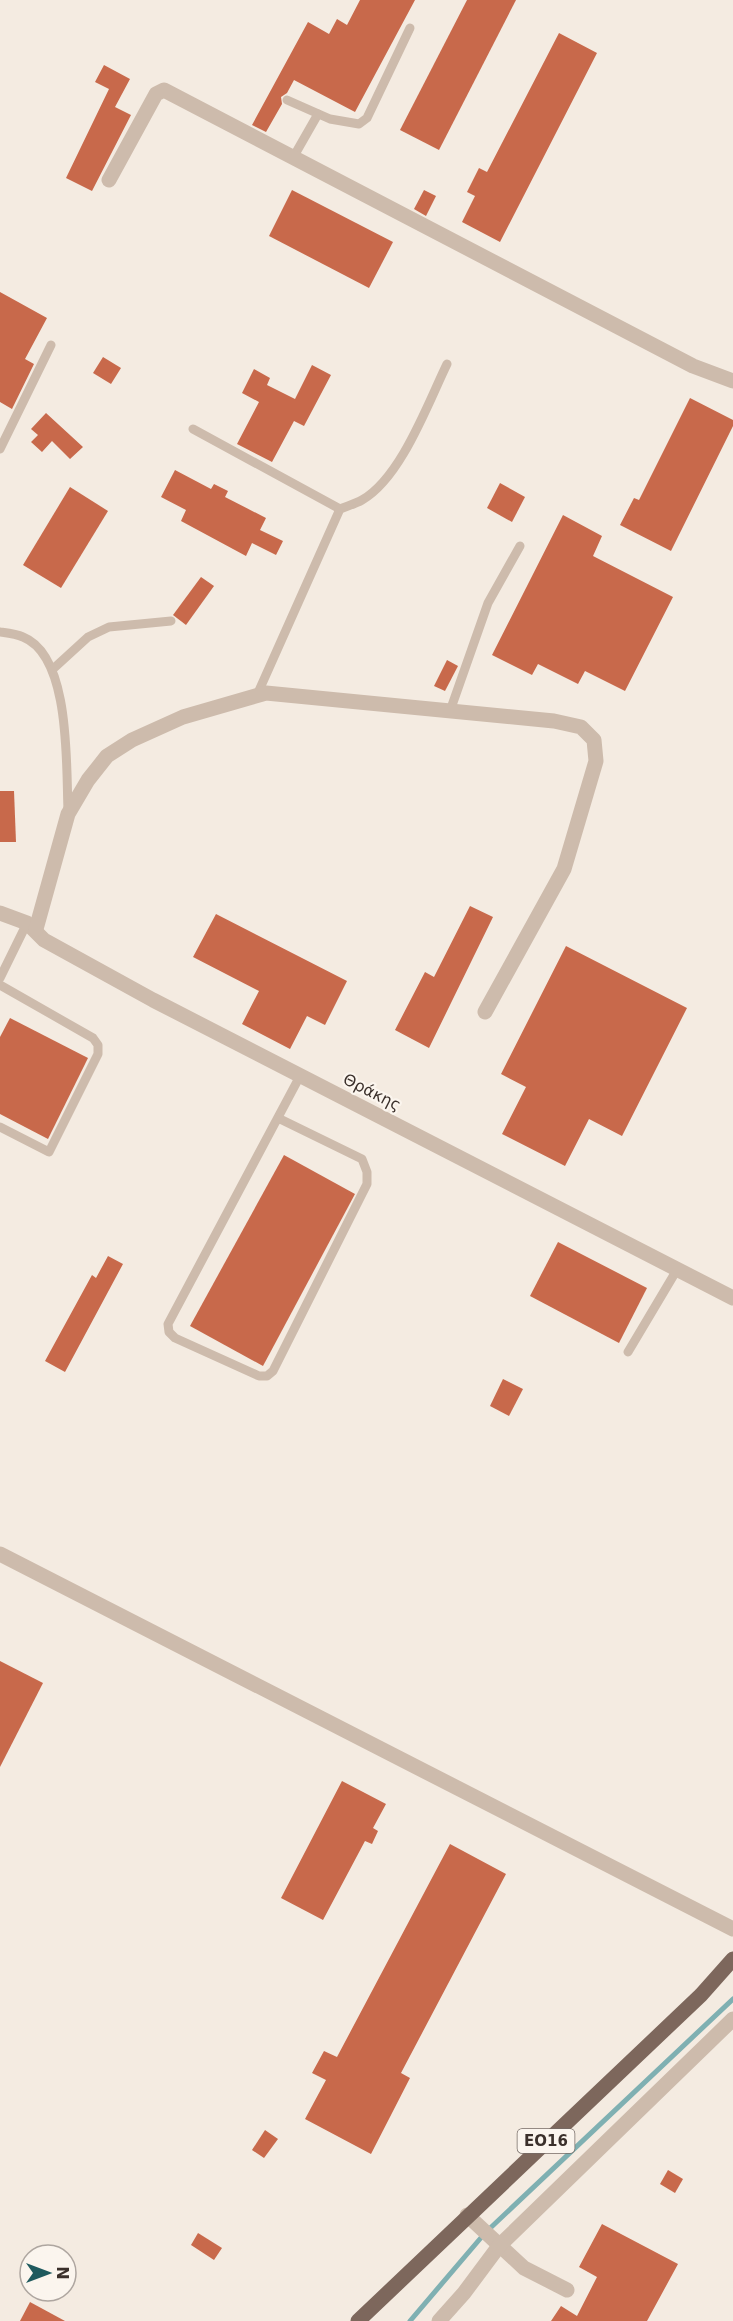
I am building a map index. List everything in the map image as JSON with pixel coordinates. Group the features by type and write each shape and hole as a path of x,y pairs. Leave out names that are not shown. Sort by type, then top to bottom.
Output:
{"main road":[{"name":"ΕΟ16","path":"358,2321 701,1995 733,1959"}],"street":[{"path":"109,180 156,94 164,90 693,366 733,381"},
{"path":"32,926 68,814 88,780 107,756 132,740 183,717 267,693 554,721 581,727 594,740 596,761 564,869 485,1012"},
{"name":"Θράκης","path":"0,913 32,926 44,940 300,1076 733,1298"},
{"path":"0,1554 733,1929"},
{"path":"439,2321 464,2293 499,2246 733,2019"},
{"path":"467,2215 524,2268 567,2290"}],"lane":[{"path":"287,100 341,122 359,124 363,122 410,28"},
{"path":"294,156 318,114"},
{"path":"0,449 51,345"},
{"path":"257,695 340,509 362,500 380,486 414,437 447,364"},
{"path":"193,429 340,509"},
{"path":"450,711 489,603 520,546"},
{"path":"53,669 88,637 109,627 171,621"},
{"path":"0,632 24,637 44,655 53,669 60,689 68,814"},
{"path":"0,978 32,926"},
{"path":"0,985 93,1038 98,1045 98,1054 49,1152 0,1127"},
{"path":"278,1118 362,1159 367,1172 367,1184 273,1371 267,1376 259,1376 175,1338 169,1332 168,1324 300,1076"},
{"path":"628,1352 678,1269"}],"building":[{"path":"360,0 415,0 355,112 294,80 287,93 281,97 282,104 266,132 252,125 308,22 329,34 337,19 347,25"},
{"path":"467,0 516,0 439,150 400,130"},
{"path":"559,33 597,53 500,242 462,222 475,196 467,192 479,168 487,172"},
{"path":"104,65 130,79 115,107 131,115 92,191 66,178 109,89 95,82"},
{"path":"292,190 393,242 369,288 269,236"},
{"path":"424,190 436,196 426,216 414,209"},
{"path":"0,292 47,318 25,359 34,364 12,409 0,402"},
{"path":"103,357 121,368 111,384 93,373"},
{"path":"312,365 331,375 304,426 294,421 272,462 237,444 259,402 242,393 254,369 270,378 267,385 295,399"},
{"path":"690,398 733,420 733,426 671,551 620,525 634,498 639,500"},
{"path":"46,413 83,447 70,459 52,441 42,452 31,442 38,435 31,429"},
{"path":"175,470 211,489 214,484 228,491 225,497 266,518 260,530 283,541 276,555 252,543 246,556 181,521 186,510 161,497"},
{"path":"500,483 525,497 512,522 487,508"},
{"path":"70,487 108,511 61,588 23,565"},
{"path":"563,515 602,536 593,556 673,597 625,691 585,671 578,684 538,664 532,675 492,655"},
{"path":"201,577 214,586 186,625 173,615"},
{"path":"447,660 458,666 445,691 434,686"},
{"path":"0,791 14,791 16,842 0,842"},
{"path":"470,906 493,917 429,1048 395,1030 425,972 434,977"},
{"path":"216,914 347,981 325,1025 307,1016 290,1049 242,1024 259,991 193,957"},
{"path":"566,946 687,1008 622,1136 589,1119 565,1166 502,1134 526,1087 501,1074"},
{"path":"10,1018 88,1058 48,1139 0,1114 0,1037"},
{"path":"284,1155 355,1194 263,1366 190,1326"},
{"path":"558,1242 647,1288 619,1343 530,1296"},
{"path":"108,1256 123,1264 65,1372 45,1361 92,1275 96,1278"},
{"path":"503,1379 523,1389 509,1416 490,1406"},
{"path":"0,1661 43,1683 0,1767"},
{"path":"342,1781 386,1804 373,1828 378,1831 372,1844 365,1841 323,1920 281,1898"},
{"path":"450,1844 506,1874 401,2073 410,2078 371,2154 305,2119 326,2080 312,2073 324,2051 337,2057"},
{"path":"265,2130 278,2139 264,2158 252,2150"},
{"path":"668,2170 683,2179 675,2193 660,2184"},
{"path":"602,2224 678,2264 647,2321 551,2321 561,2306 577,2316 597,2277 579,2267"},
{"path":"198,2233 222,2248 214,2260 191,2245"},
{"path":"29,2303 32,2303 65,2321 20,2321"}],"waterway":[{"path":"410,2321 485,2233 733,1999"}]}
